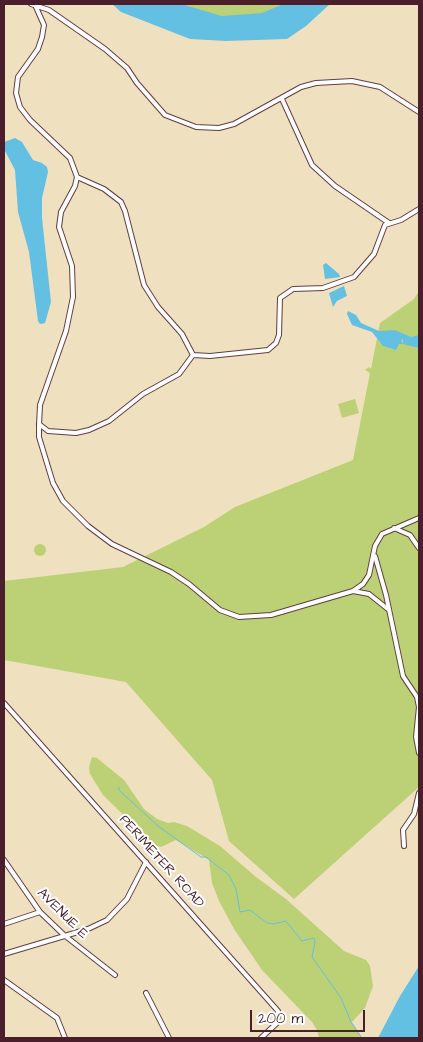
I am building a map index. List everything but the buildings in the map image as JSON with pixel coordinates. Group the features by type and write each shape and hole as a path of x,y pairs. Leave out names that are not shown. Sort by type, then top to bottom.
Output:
{"street":[{"path":"33,4 49,10 106,49 127,68 137,83 165,115 196,127 219,128 234,124 316,82 352,82 380,87 419,112"},
{"path":"33,4 44,25 38,49 18,77 18,100 20,107 30,120 70,158 77,177 75,186 61,212 59,227 72,266 73,297 66,331 40,405 39,424 39,437 52,483 63,501 73,512 112,544 171,572 189,584 220,610 239,617 271,615 352,591 363,584 369,575 375,546 382,534 419,518"},
{"path":"282,99 312,165 335,186 389,223"},
{"path":"77,177 104,189 121,202 125,210 144,285 158,307 182,334 193,355"},
{"path":"193,355 210,356 240,351 262,352 273,347 279,335 280,298 292,289 322,288 354,277 374,254 385,225 401,220 419,209"},
{"path":"39,424 48,431 76,433 98,427 109,422 143,394 179,374 193,355"},
{"path":"394,528 410,536 419,548"},
{"path":"374,554 390,612 403,676 417,697 419,707 416,737 419,753"},
{"path":"352,591 376,597 390,612"},
{"name":"PERIMETER ROAD","path":"4,703 278,1011 277,1023 261,1038"},
{"path":"404,846 403,830 414,814 419,794"},
{"name":"AVENUE E","path":"4,860 40,912 64,935 115,976"},
{"path":"4,954 97,925 114,915 127,899 146,862"},
{"path":"4,924 40,912"},
{"path":"4,981 57,1018 65,1038"},
{"path":"146,993 169,1038"}],"green space":[{"path":"174,4 300,4 292,10 232,20"},
{"path":"419,291 419,787 294,899 229,841 212,780 126,682 4,660 4,581 123,567 204,527 235,507 353,460 370,373 365,370 369,367 371,369 380,323 414,299"},
{"path":"355,399 359,413 342,418 338,404"},
{"path":"40,544 46,550 40,556 34,550"},
{"path":"92,757 97,758 124,780 144,809 157,819 187,826 220,846 256,877 286,899 344,951 366,960 370,966 373,986 365,1008 352,1022 362,1038 319,1038 312,1022 262,970 234,929 212,883 209,860 176,840 161,847 154,845 103,795 90,774 89,767"}],"water":[{"path":"112,4 181,4 222,16 262,13 283,4 330,4 306,26 287,39 226,41 190,39 121,12"},
{"path":"15,138 22,142 33,160 47,167 48,172 42,198 42,218 51,302 45,323 40,324 38,321 29,252 18,212 15,170 4,149 4,142"},
{"path":"326,263 340,277 325,279 323,265"},
{"path":"344,286 347,296 337,301 333,307 329,293"},
{"path":"348,311 356,315 361,323 379,331 395,330 411,337 419,335 419,348 399,344 396,350 383,346 372,332 352,325 347,314"},
{"path":"419,966 419,1038 378,1038 400,996"}],"waterway":[{"path":"119,787 119,790 158,826 201,857 206,857 229,875 236,889 240,912 250,910 267,923 274,924 286,921 302,941 314,938 312,957 341,998 351,1022 362,1038"}]}
